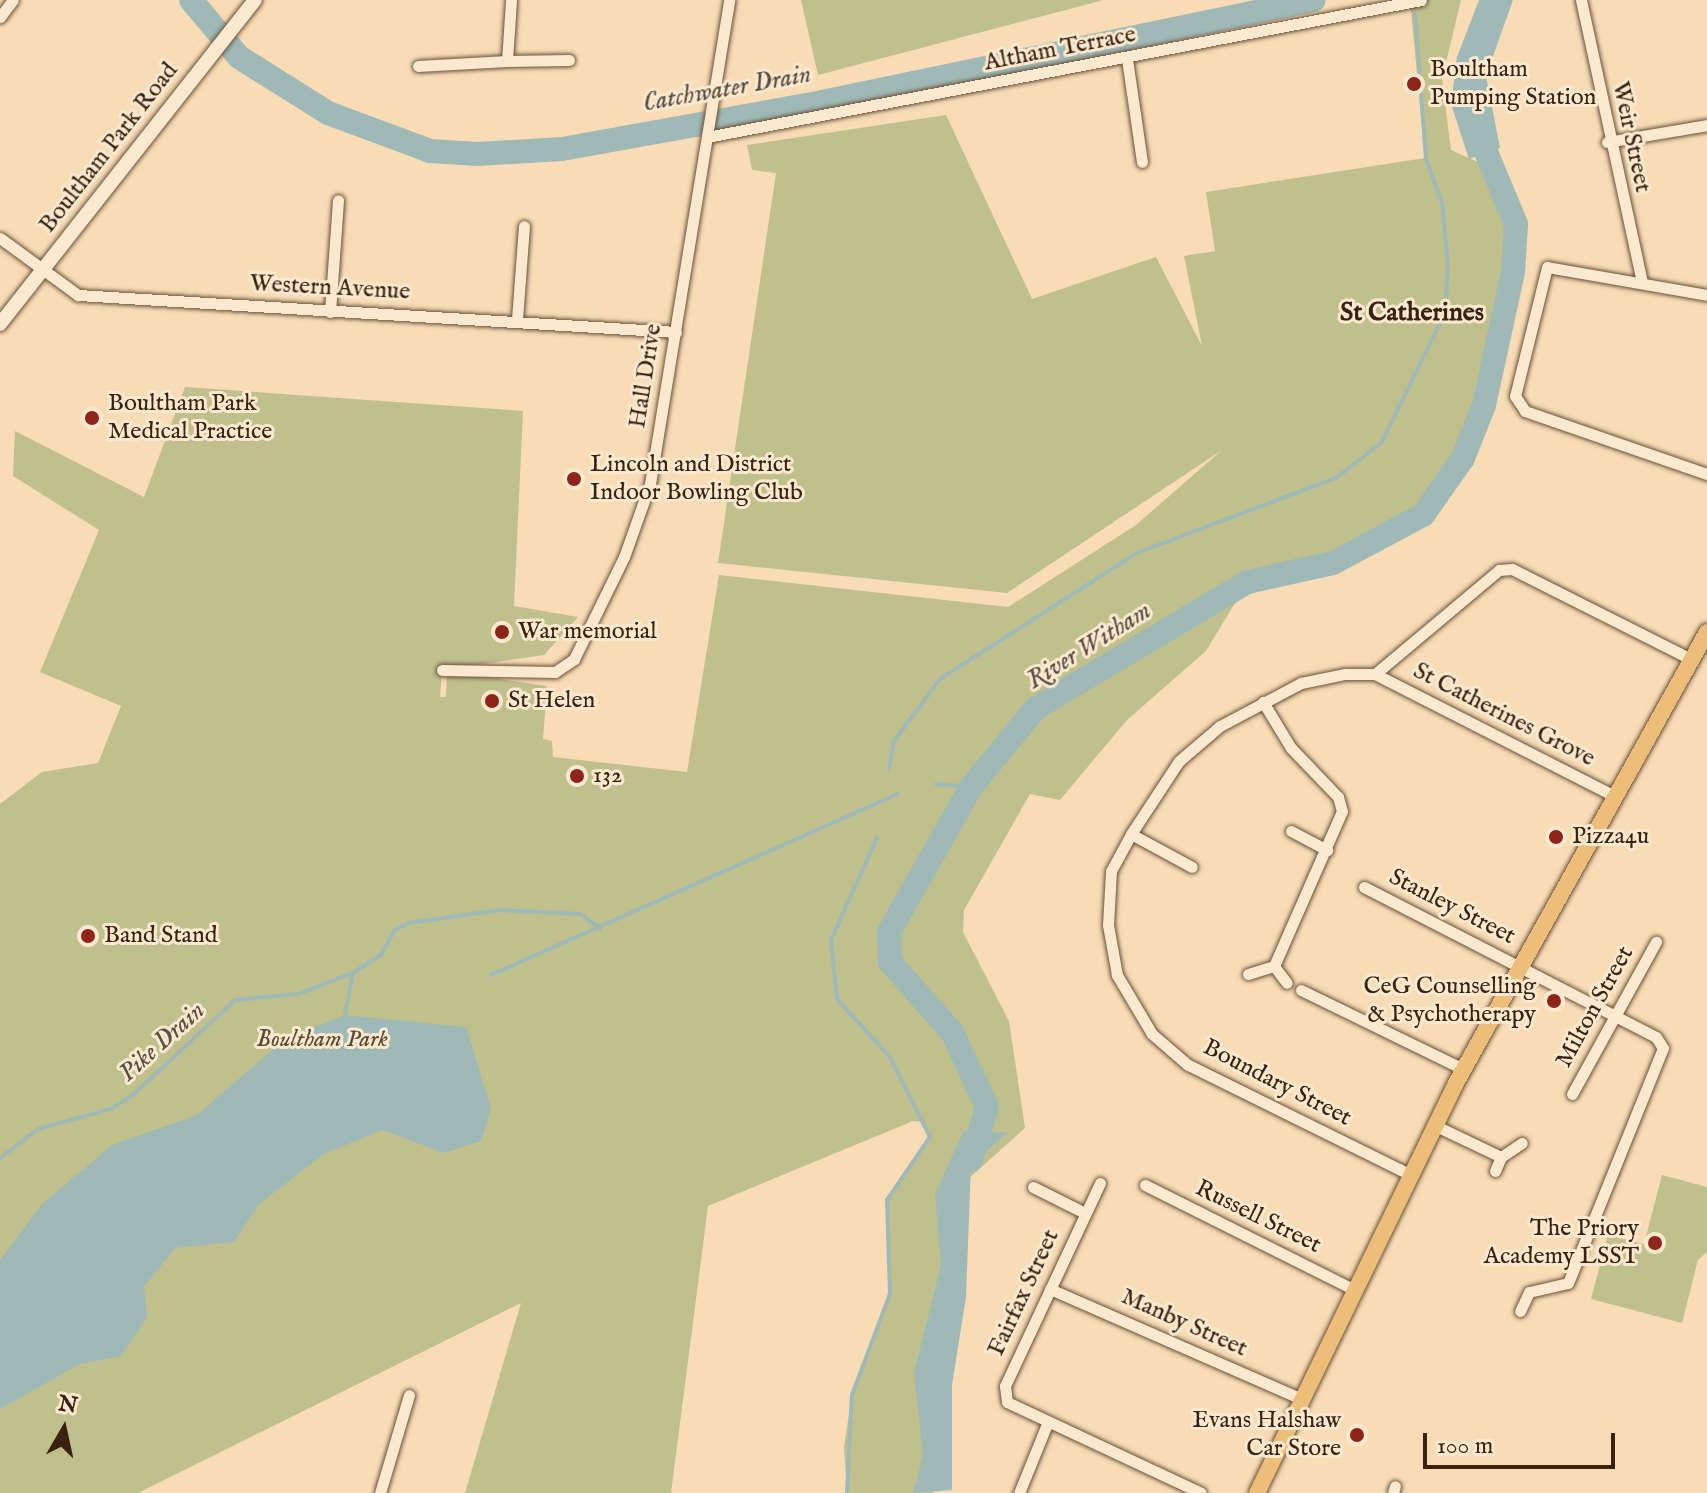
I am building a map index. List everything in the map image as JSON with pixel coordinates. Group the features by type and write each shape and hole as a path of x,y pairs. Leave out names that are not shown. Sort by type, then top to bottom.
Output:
{"main road":[{"path":"1257,1493 1351,1288 1463,1069 1612,795 1689,658 1707,632"}],"street":[{"path":"0,17 13,0"},
{"name":"Boultham Park Road","path":"0,324 255,0"},
{"path":"507,61 511,0"},
{"name":"Hall Drive","path":"442,670 555,672 574,659 640,519 676,332 729,0"},
{"name":"Altham Terrace","path":"708,132 1127,59 1421,0"},
{"name":"Weir Street","path":"1581,0 1607,142 1642,283"},
{"path":"1127,59 1142,162"},
{"path":"418,66 569,60"},
{"path":"1607,142 1707,125"},
{"path":"330,312 338,200"},
{"path":"517,319 524,226"},
{"name":"Western Avenue","path":"0,238 78,295 330,312 517,319 676,332"},
{"path":"1707,295 1547,267 1516,406 1707,474"},
{"name":"St Catherines Grove","path":"1131,834 1179,761 1263,702 1301,683 1375,674 1499,570 1512,569 1689,658"},
{"name":"St Catherines Grove","path":"1375,674 1612,795"},
{"path":"1248,974 1274,966 1342,811 1338,797 1291,748 1263,702"},
{"path":"1291,831 1327,850"},
{"path":"1131,834 1192,867"},
{"name":"Boundary Street","path":"1131,834 1111,871 1108,925 1117,975 1152,1034 1188,1065 1409,1174"},
{"name":"Stanley Street","path":"1364,887 1656,1037 1661,1065 1568,1283 1529,1292 1520,1311"},
{"name":"Milton Street","path":"1572,1094 1656,942"},
{"path":"1274,966 1287,983"},
{"path":"1301,990 1463,1069"},
{"path":"1434,1125 1501,1157"},
{"path":"1495,1171 1501,1157 1522,1143"},
{"name":"Fairfax Street","path":"1100,1183 1005,1386 1007,1402 1047,1424 1201,1493"},
{"name":"Russell Street","path":"1145,1185 1351,1288"},
{"path":"1033,1187 1085,1213"},
{"name":"Manby Street","path":"1050,1289 1299,1398"},
{"path":"380,1493 409,1395"},
{"path":"1019,1493 1047,1424"}],"green space":[{"path":"801,0 1104,0 818,75"},
{"name":"Boultham Park","path":"1410,0 1461,0 1442,79 1451,150 1491,168 1516,224 1513,272 1484,405 1463,458 1423,515 1333,563 1247,583 1206,651 1127,720 1060,800 1030,794 964,910 963,932 1009,1021 1025,1128 947,1198 933,1493 847,1493 844,1447 852,1395 890,1294 887,1200 930,1137 924,1122 913,1121 708,1206 671,1493 465,1493 521,1303 138,1493 0,1493 0,804 42,772 98,763 121,706 40,672 99,530 13,476 15,431 144,497 185,387 523,411 514,606 578,617 544,655 442,670 440,697 446,697 447,671 547,686 543,739 552,741 553,757 687,772 719,575 1008,607 1136,525 1222,450 1007,593 718,563 776,173 752,170 747,145 946,115 1032,299 1156,257 1202,346 1184,256 1215,251 1206,192 1425,158"},
{"path":"1662,1175 1707,1187 1707,1252 1698,1260 1682,1323 1591,1299 1608,1235 1644,1244"}],"water":[{"path":"1479,0 1513,0 1486,76 1500,148 1469,159 1451,104 1457,57"},
{"path":"345,1015 466,1027 491,1108 481,1141 444,1153 382,1130 324,1154 259,1204 234,1242 175,1248 144,1287 147,1318 121,1356 80,1364 0,1409 0,1260 42,1204 112,1145 197,1115 285,1039"},
{"path":"963,1131 1007,1133 971,1165 966,1297 952,1385 952,1490 913,1493 923,1456 914,1373 941,1265 935,1195"}],"waterway":[{"name":"Catchwater Drain","path":"191,0 239,57 328,113 430,151 478,154 562,149 822,102 1314,0"},
{"path":"889,769 894,741 940,679 1137,553 1336,478 1382,442 1445,313 1448,265 1442,203 1426,159 1415,13"},
{"name":"River Witham","path":"971,1160 987,1107 952,1032 890,962 889,932 971,787 1036,708 1247,582 1333,563 1423,515 1463,458 1484,405 1513,272 1516,224 1474,123"},
{"path":"936,784 971,787"},
{"path":"491,975 898,794"},
{"path":"847,1493 852,1395 890,1294 887,1200 930,1137 889,1056 837,999 831,940 877,838"},
{"path":"345,1015 353,973 381,955 395,930 408,923 500,910 581,914 601,929"},
{"name":"Pike Drain","path":"0,1158 38,1129 111,1109 134,1094 235,1000 298,994 353,973"}],"place":[{"name":"Boultham Pumping Station","path":"1414,84"},
{"name":"Boultham Park Medical Practice","path":"92,418"},
{"name":"Lincoln and District Indoor Bowling Club","path":"574,479"},
{"name":"War memorial","path":"502,632"},
{"name":"St Helen","path":"492,701"},
{"name":"132","path":"577,776"},
{"name":"Pizza4u","path":"1556,837"},
{"name":"Band Stand","path":"88,936"},
{"name":"CeG Counselling & Psychotherapy","path":"1554,1001"},
{"name":"The Priory Academy LSST","path":"1655,1243"},
{"name":"Evans Halshaw Car Store","path":"1357,1435"}],"district":[{"name":"St Catherines","path":"1412,313"}]}
